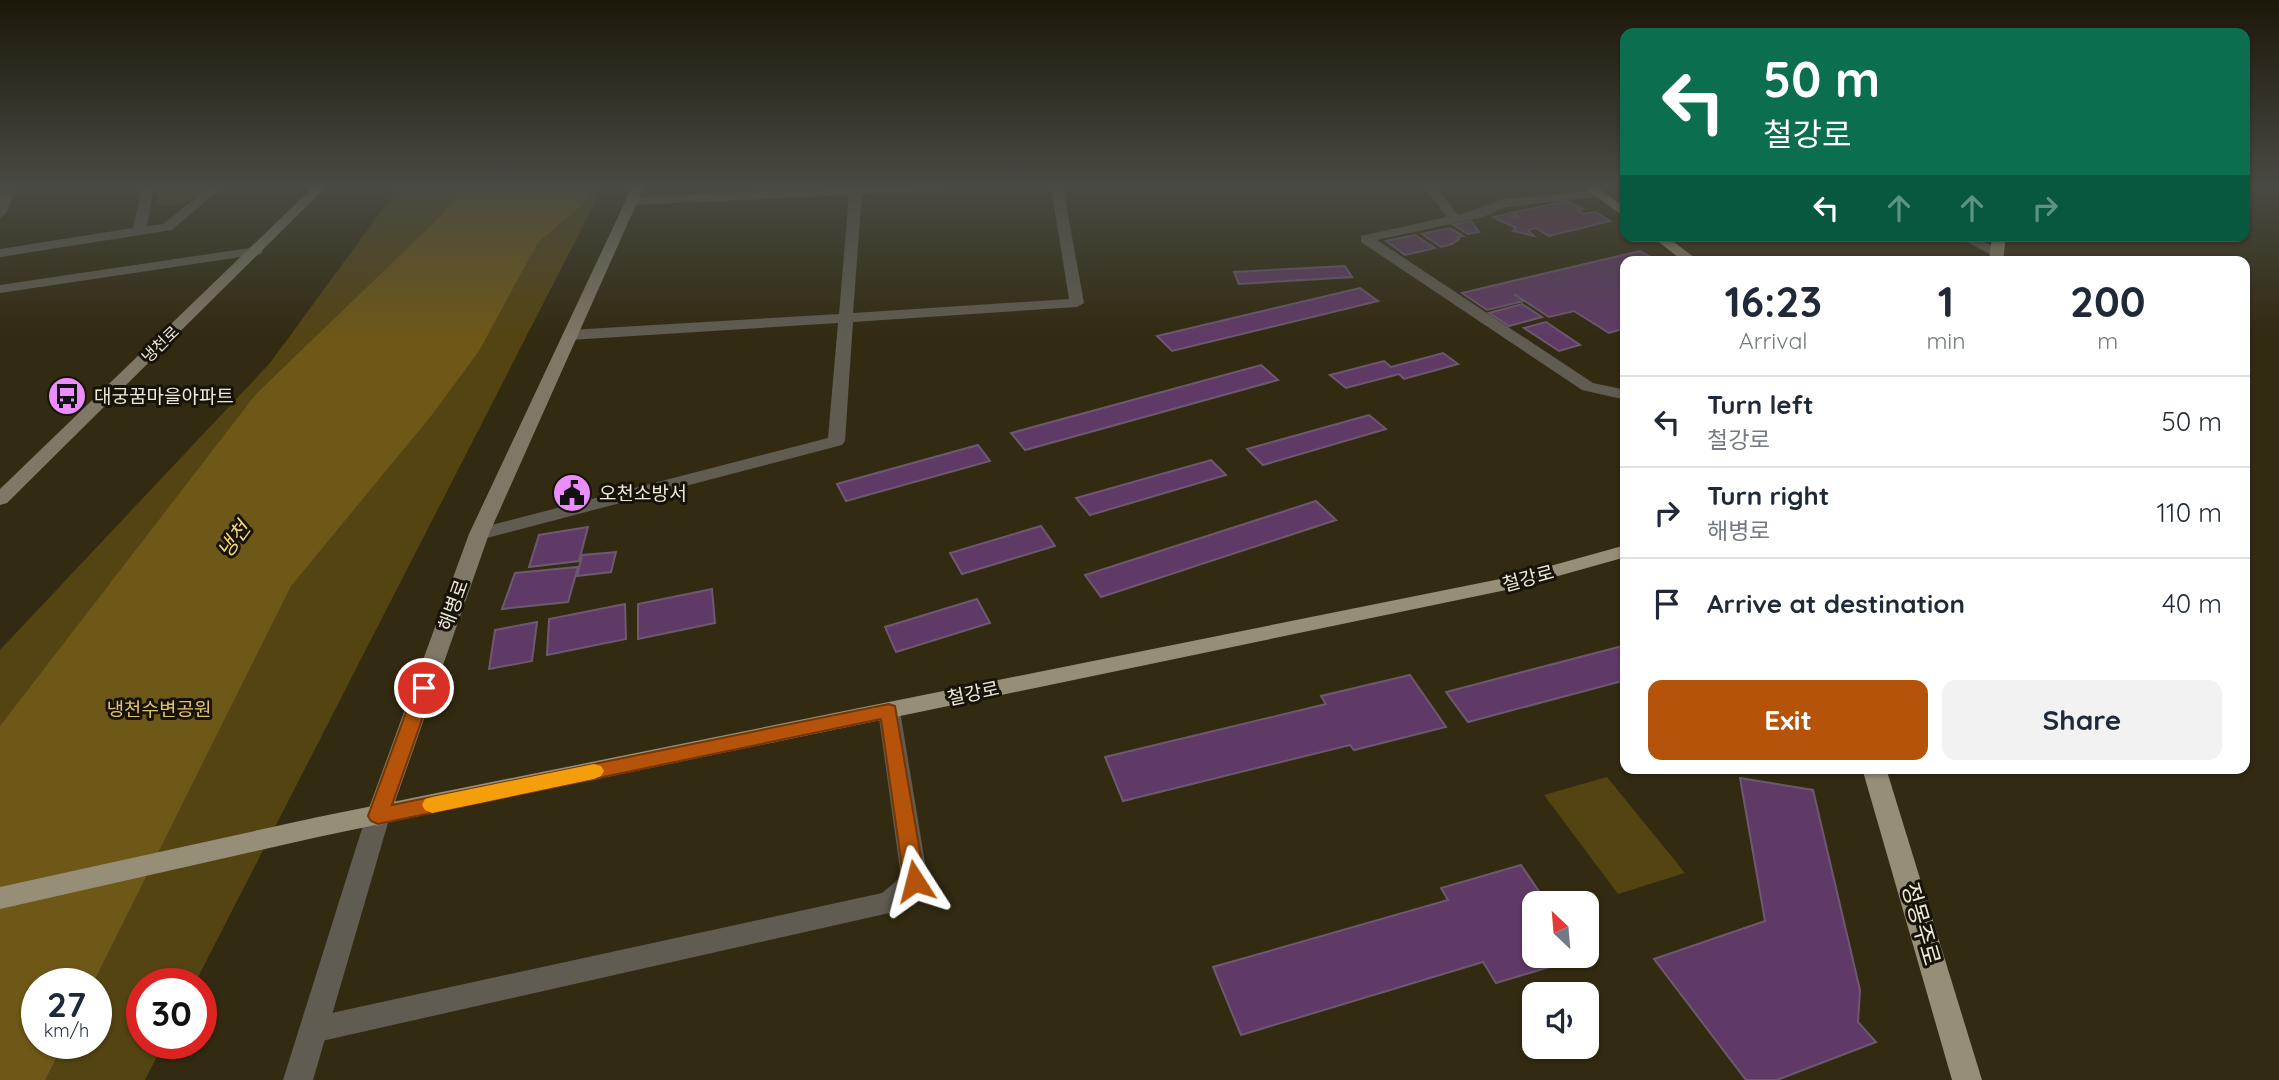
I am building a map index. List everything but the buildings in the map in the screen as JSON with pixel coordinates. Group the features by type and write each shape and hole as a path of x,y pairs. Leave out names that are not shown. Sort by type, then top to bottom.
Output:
{"main road":[{"name":"냉천로","path":"0,499 270,237"},
{"name":"해병로","path":"378,816 479,534 615,237"},
{"path":"1667,242 1685,256"},
{"name":"철강로","path":"0,898 318,827 1511,583 1620,553"},
{"name":"정몽주로","path":"1876,774 1967,1080"}],"street":[{"path":"0,253 103,237"},
{"path":"479,534 836,441 852,237"},
{"path":"570,335 1077,303 1066,237"},
{"path":"1373,237 1366,239 1588,387 1620,394"},
{"path":"1972,242 1995,256"},
{"path":"0,297 6,288 256,251"},
{"path":"313,1030 889,903 915,881 889,710"},
{"name":"해병로","path":"298,1080 378,816"}],"green space":[{"name":"냉천수변공원","path":"362,237 577,237 203,968 126,968 126,1059 156,1059 145,1080 0,1080 0,650 270,363"},
{"path":"1607,777 1685,873 1618,894 1544,795"}],"water":[{"name":"냉천","path":"419,237 544,237 538,242 479,351 431,416 291,586 100,968 21,968 21,1059 56,1059 45,1080 0,1080 0,726 256,394"}],"slow traffic":[{"path":"432,805 594,771"}],"place":[{"name":"대궁꿈마을아파트","path":"67,396"},
{"name":"오천소방서","path":"572,493"}],"route":[{"path":"424,688 378,816 889,710 915,881"}]}
